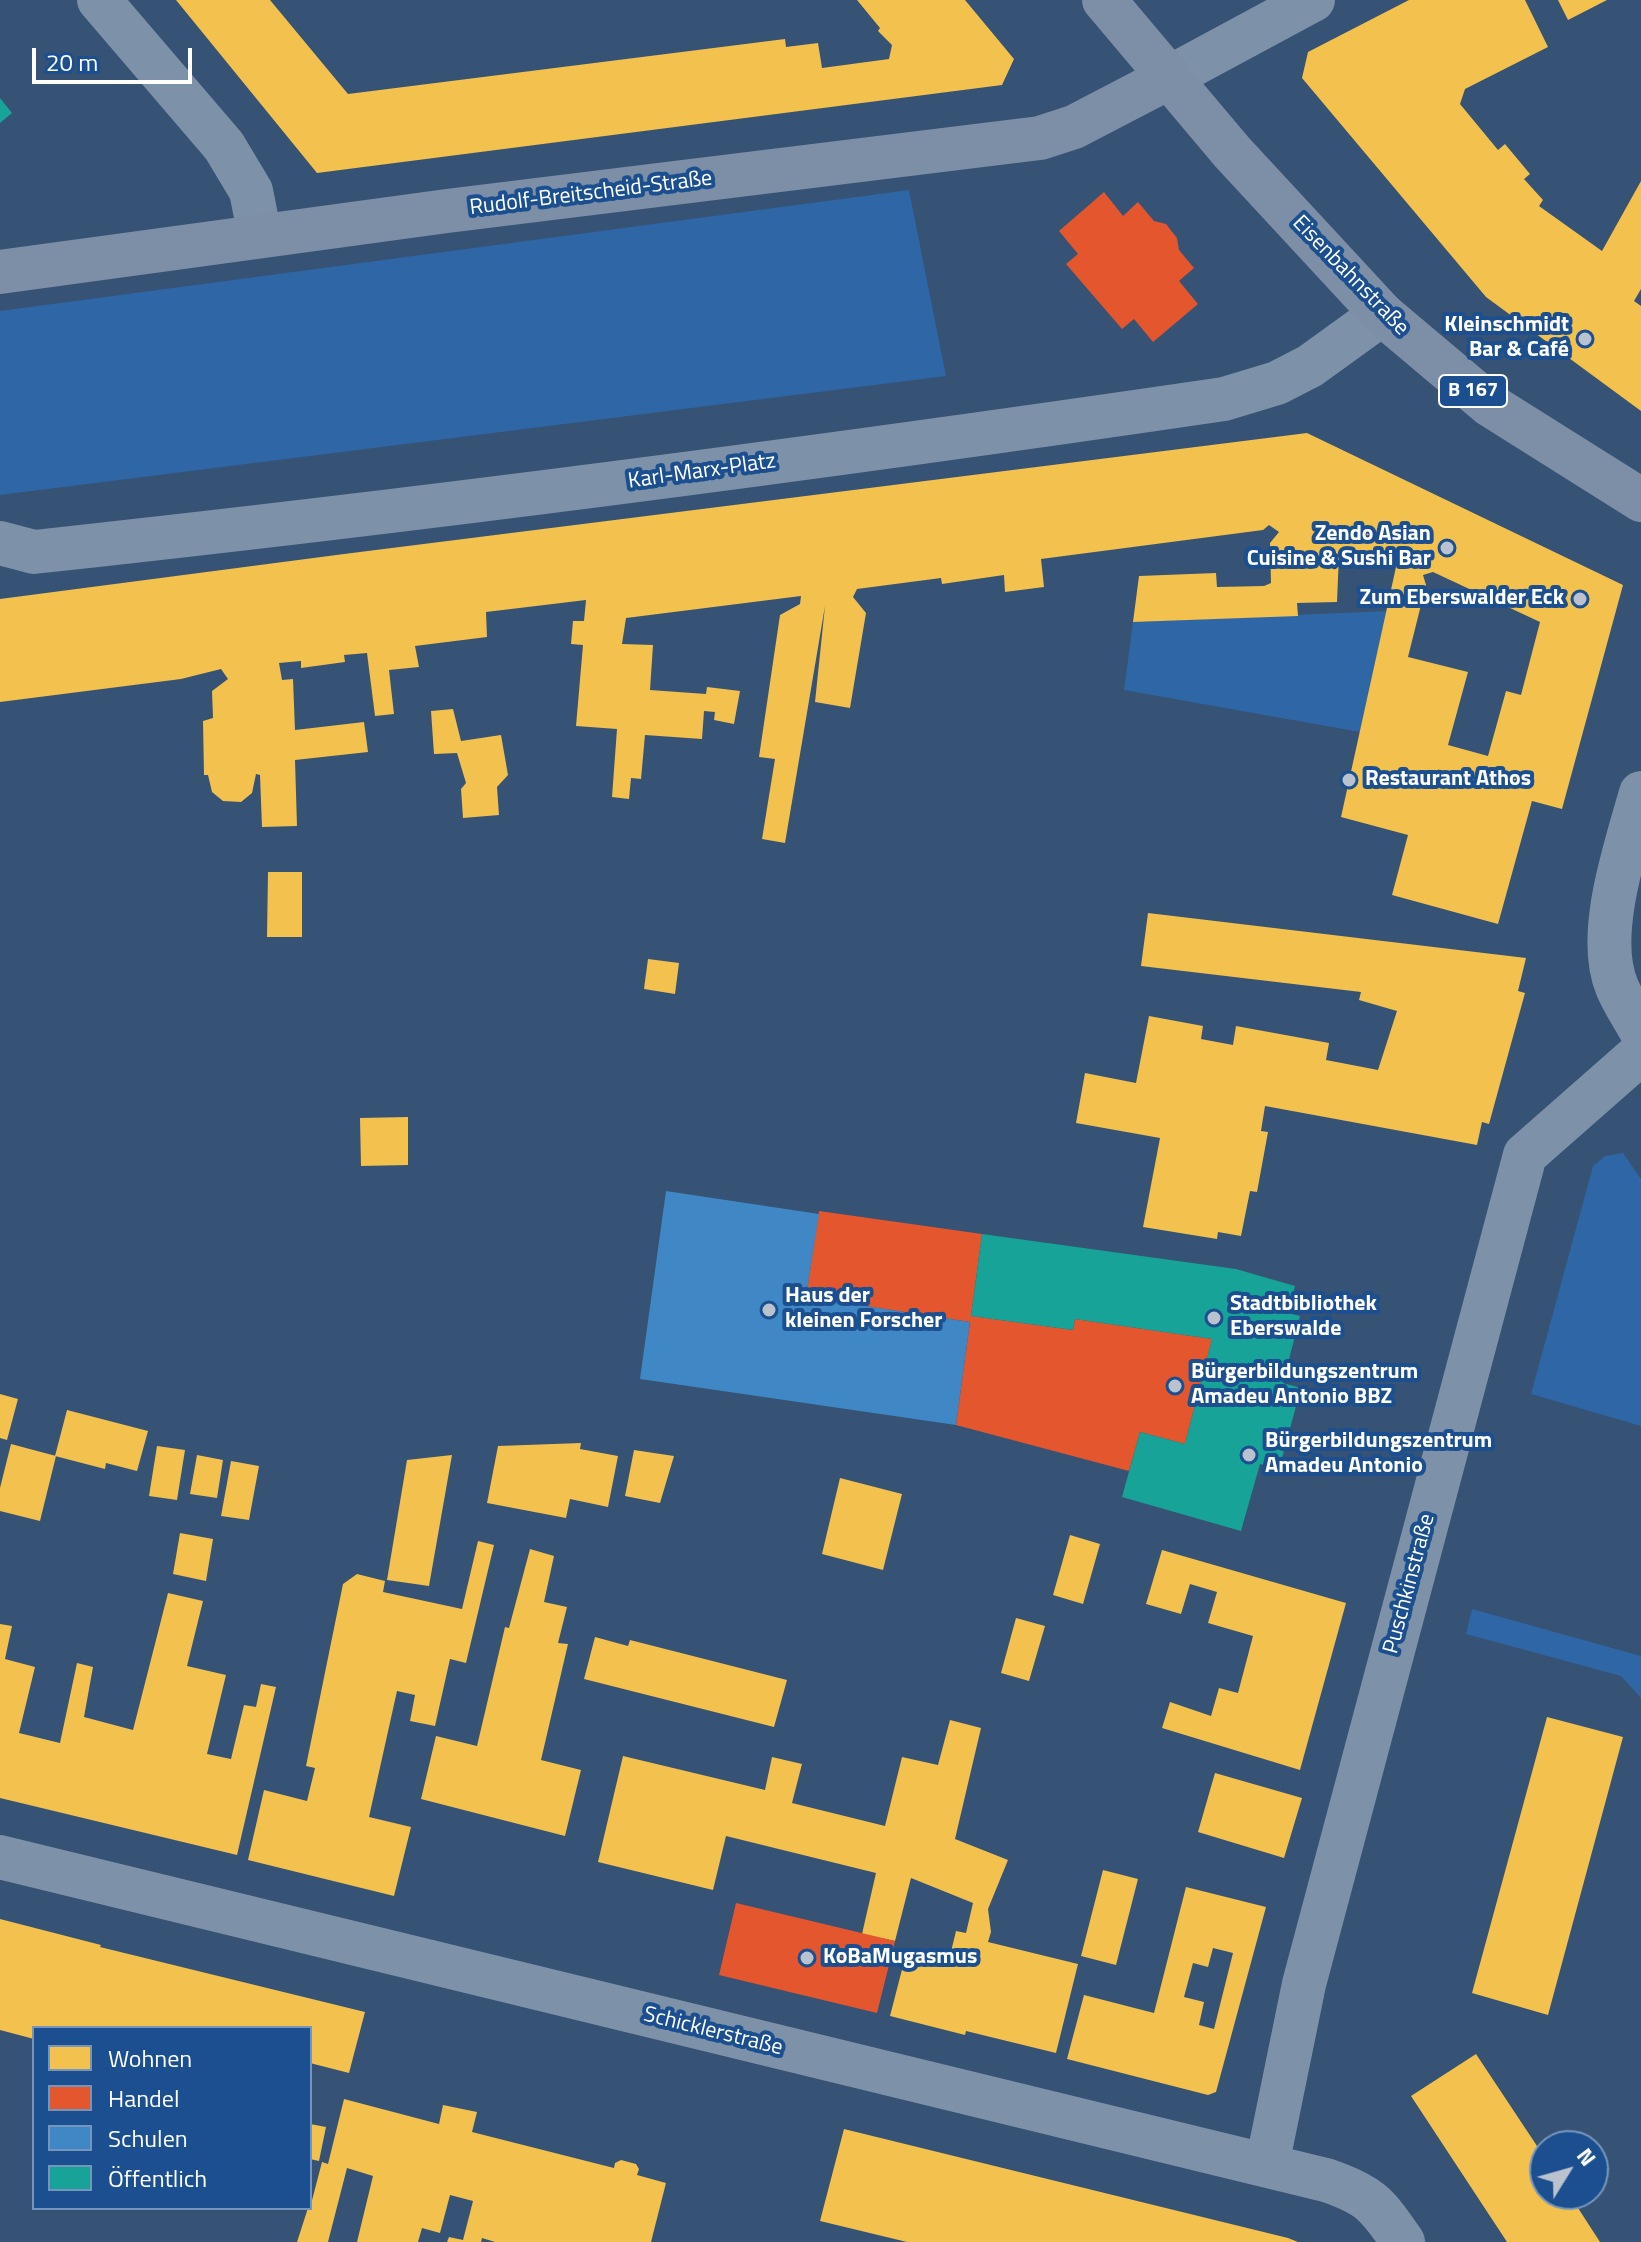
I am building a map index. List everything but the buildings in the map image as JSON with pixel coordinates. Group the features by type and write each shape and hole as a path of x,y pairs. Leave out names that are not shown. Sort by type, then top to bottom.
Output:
{"main road":[{"name":"Eisenbahnstraße","path":"1104,0 1232,152 1382,314 1490,405 1641,500"},
{"name":"Rudolf-Breitscheid-Straße","path":"0,272 260,236 1040,138 1074,127 1170,77"}],"street":[{"path":"99,0 224,146 251,191 260,236"},
{"path":"1170,77 1313,0"},
{"name":"Karl-Marx-Platz","path":"0,543 34,552 265,527 685,475 1224,399 1277,383 1310,366 1382,314"},
{"path":"1641,793 1622,861 1609,933 1609,954 1616,985 1641,1031"},
{"name":"Puschkinstraße","path":"1267,2165 1304,1984 1525,1155 1641,1053"},
{"name":"Schicklerstraße","path":"0,1857 1326,2180 1358,2191 1382,2211 1403,2242"}],"shaded area":[{"path":"909,190 946,376 0,495 0,311"},
{"path":"1387,611 1360,732 1124,690 1133,622"},
{"path":"1623,1153 1641,1179 1641,1426 1531,1394 1593,1166 1605,1156"},
{"path":"1472,1609 1641,1656 1641,1698 1621,1676 1466,1634"}],"place":[{"name":"Kleinschmidt Bar & Café","path":"1585,339"},
{"name":"Zendo Asian Cuisine & Sushi Bar","path":"1447,548"},
{"name":"Zum Eberswalder Eck","path":"1580,599"},
{"name":"Restaurant Athos","path":"1349,780"},
{"name":"Haus der kleinen Forscher","path":"769,1310"},
{"name":"Stadtbibliothek Eberswalde","path":"1214,1318"},
{"name":"Bürgerbildungszentrum Amadeu Antonio BBZ","path":"1175,1386"},
{"name":"Bürgerbildungszentrum Amadeu Antonio","path":"1249,1455"},
{"name":"KoBaMugasmus","path":"807,1958"}]}
